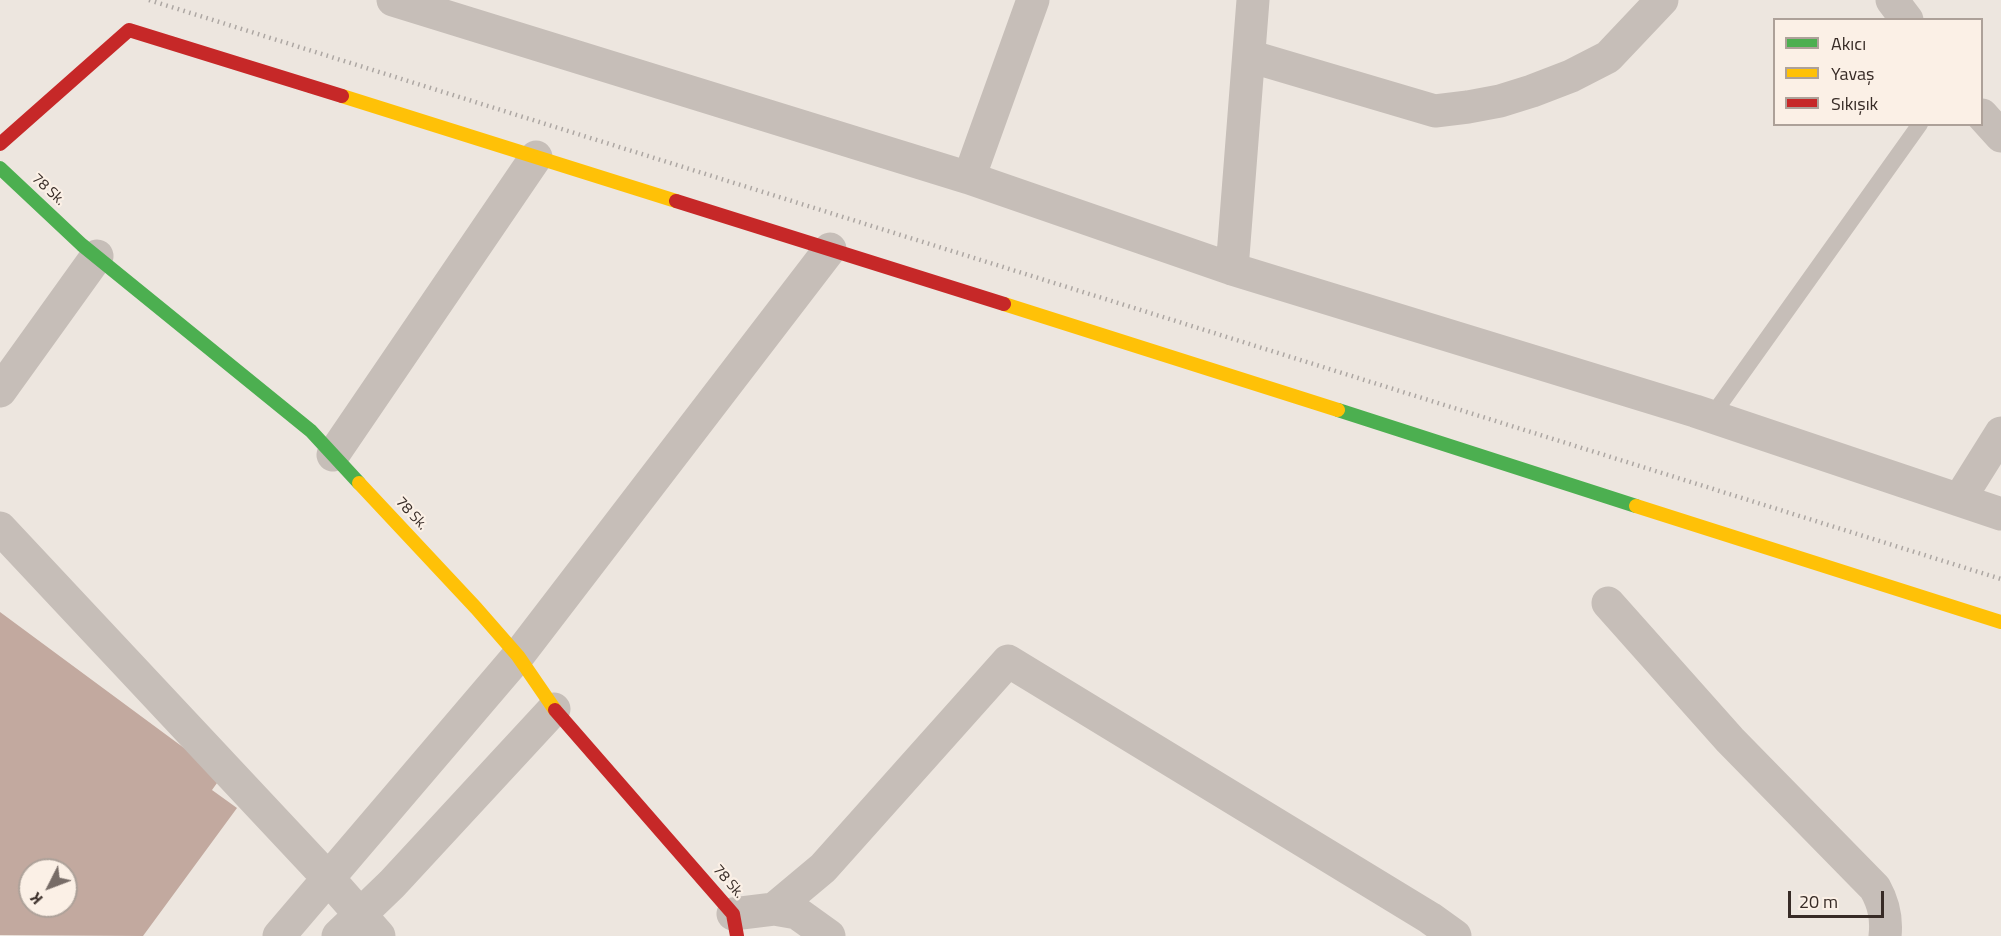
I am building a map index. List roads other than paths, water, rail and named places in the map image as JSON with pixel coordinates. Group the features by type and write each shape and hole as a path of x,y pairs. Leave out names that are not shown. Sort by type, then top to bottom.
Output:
{"street":[{"path":"393,0 969,178 1232,269 1711,417 2001,514"},
{"path":"969,178 1033,0"},
{"path":"1232,269 1253,0"},
{"path":"1249,56 1435,111 1468,107 1532,92 1608,57 1662,0"},
{"path":"1892,0 1906,18"},
{"path":"0,144 129,30 830,249 2001,622"},
{"path":"1983,116 2001,136"},
{"path":"333,455 536,157"},
{"name":"78 Sk.","path":"0,168 97,256 311,432 518,656 554,709 735,925"},
{"path":"279,936 518,656 830,249"},
{"path":"0,392 97,256"},
{"path":"1959,500 2001,433"},
{"path":"0,528 328,878 359,929 392,884 554,709"},
{"path":"1608,603 1730,741 1875,888 1885,910 1885,936"},
{"path":"735,925 774,909 823,868 1008,661 1430,918 1455,936"},
{"path":"774,909 797,913 830,936"}],"lane":[{"path":"1711,417 1919,126"}],"railway":[{"path":"149,0 2001,579"}]}
